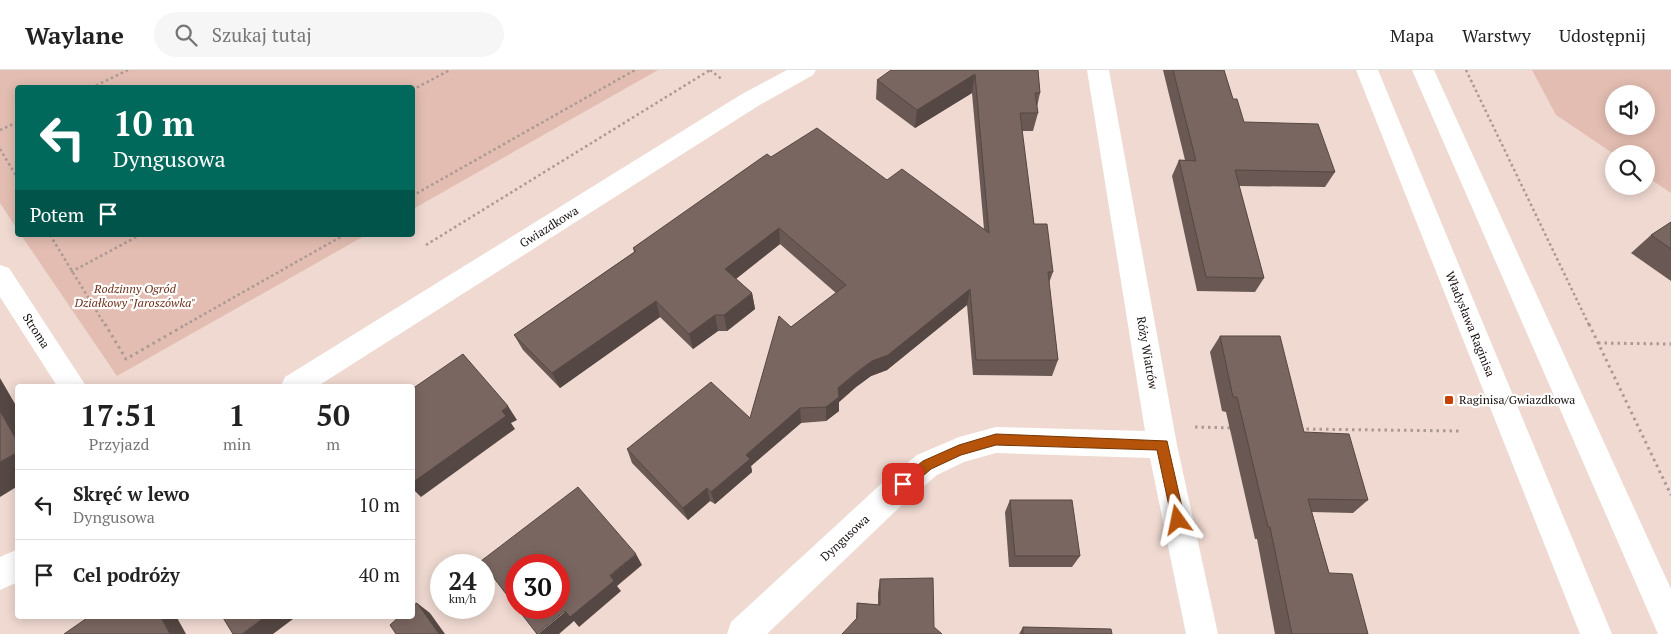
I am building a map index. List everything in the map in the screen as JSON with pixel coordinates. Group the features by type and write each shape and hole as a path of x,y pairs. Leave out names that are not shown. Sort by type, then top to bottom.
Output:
{"street":[{"name":"Gwiazdkowa","path":"298,384 750,100 804,70"},
{"name":"Róży Wiatrów","path":"1098,70 1161,436 1202,634"},
{"name":"Władysława Raginisa","path":"1367,70 1596,634"},
{"path":"1423,70 1671,626"},
{"name":"Stroma","path":"0,275 71,384"},
{"name":"Dyngusowa","path":"743,634 892,494 927,465 943,457 959,450 996,440 1161,436"},
{"path":"0,575 15,566"}],"path":[{"path":"97,85 128,70"},
{"path":"415,88 450,70"},
{"path":"415,194 635,70"},
{"path":"426,245 710,70"},
{"path":"1466,70 1671,495"},
{"path":"0,130 15,123"},
{"path":"0,149 15,174"},
{"path":"51,237 126,359 340,237"},
{"path":"72,272 136,237"},
{"path":"1598,343 1671,344"},
{"path":"1161,436 1237,428"},
{"path":"1296,428 1461,431"}],"green space":[{"path":"0,70 658,70 415,208 415,85 15,85 15,226 0,203"},
{"path":"1532,70 1671,70 1671,193 1655,182 1655,145 1605,145 1605,148 1556,115"},
{"name":"Rodzinny Ogród Działkowy \"Jaroszówka\"","path":"22,237 362,237 117,376"}],"building":[{"path":"891,70 1038,70 1040,93 1035,93 1038,113 1020,113 1034,224 1047,224 1053,272 1048,272 1058,360 976,360 970,289 888,355 872,361 857,372 838,388 839,397 826,407 800,408 746,455 750,459 711,492 707,488 683,508 627,449 711,382 750,418 779,316 791,327 846,285 779,228 725,269 752,293 724,315 715,315 689,334 656,301 552,373 514,335 636,251 633,248 767,154 771,157 817,128 887,180 902,169 989,233 975,74 917,110 877,80"},
{"path":"1173,70 1224,70 1233,99 1237,99 1244,122 1318,124 1335,172 1235,170 1264,278 1206,277 1179,160 1196,161"},
{"path":"1671,222 1671,249 1651,235"},
{"path":"1220,336 1280,336 1304,432 1349,434 1368,500 1308,499 1329,573 1352,574 1368,634 1292,634 1270,527 1268,527 1237,397 1233,397"},
{"path":"463,354 508,406 502,411 506,416 415,481 415,387"},
{"path":"0,411 15,438 15,454 0,462"},
{"path":"578,487 636,554 610,575 614,581 570,617 570,554 505,554 505,593 495,579 495,554 490,554"},
{"path":"1010,500 1072,500 1080,556 1015,556"},
{"path":"933,578 934,627 942,634 842,634 857,618 857,603 880,605 880,579"},
{"path":"417,603 439,634 396,634 390,625 397,619 415,619 415,604"},
{"path":"86,619 162,619 170,634 64,634"},
{"path":"224,619 262,619 242,634 233,634"},
{"path":"525,619 555,619 537,634"},
{"path":"1023,627 1111,629 1112,634 1023,634"}],"place":[{"name":"Raginisa/Gwiazdkowa","path":"1449,400"}],"route":[{"path":"903,484 927,465 959,450 996,440 1162,445 1178,520"}]}
